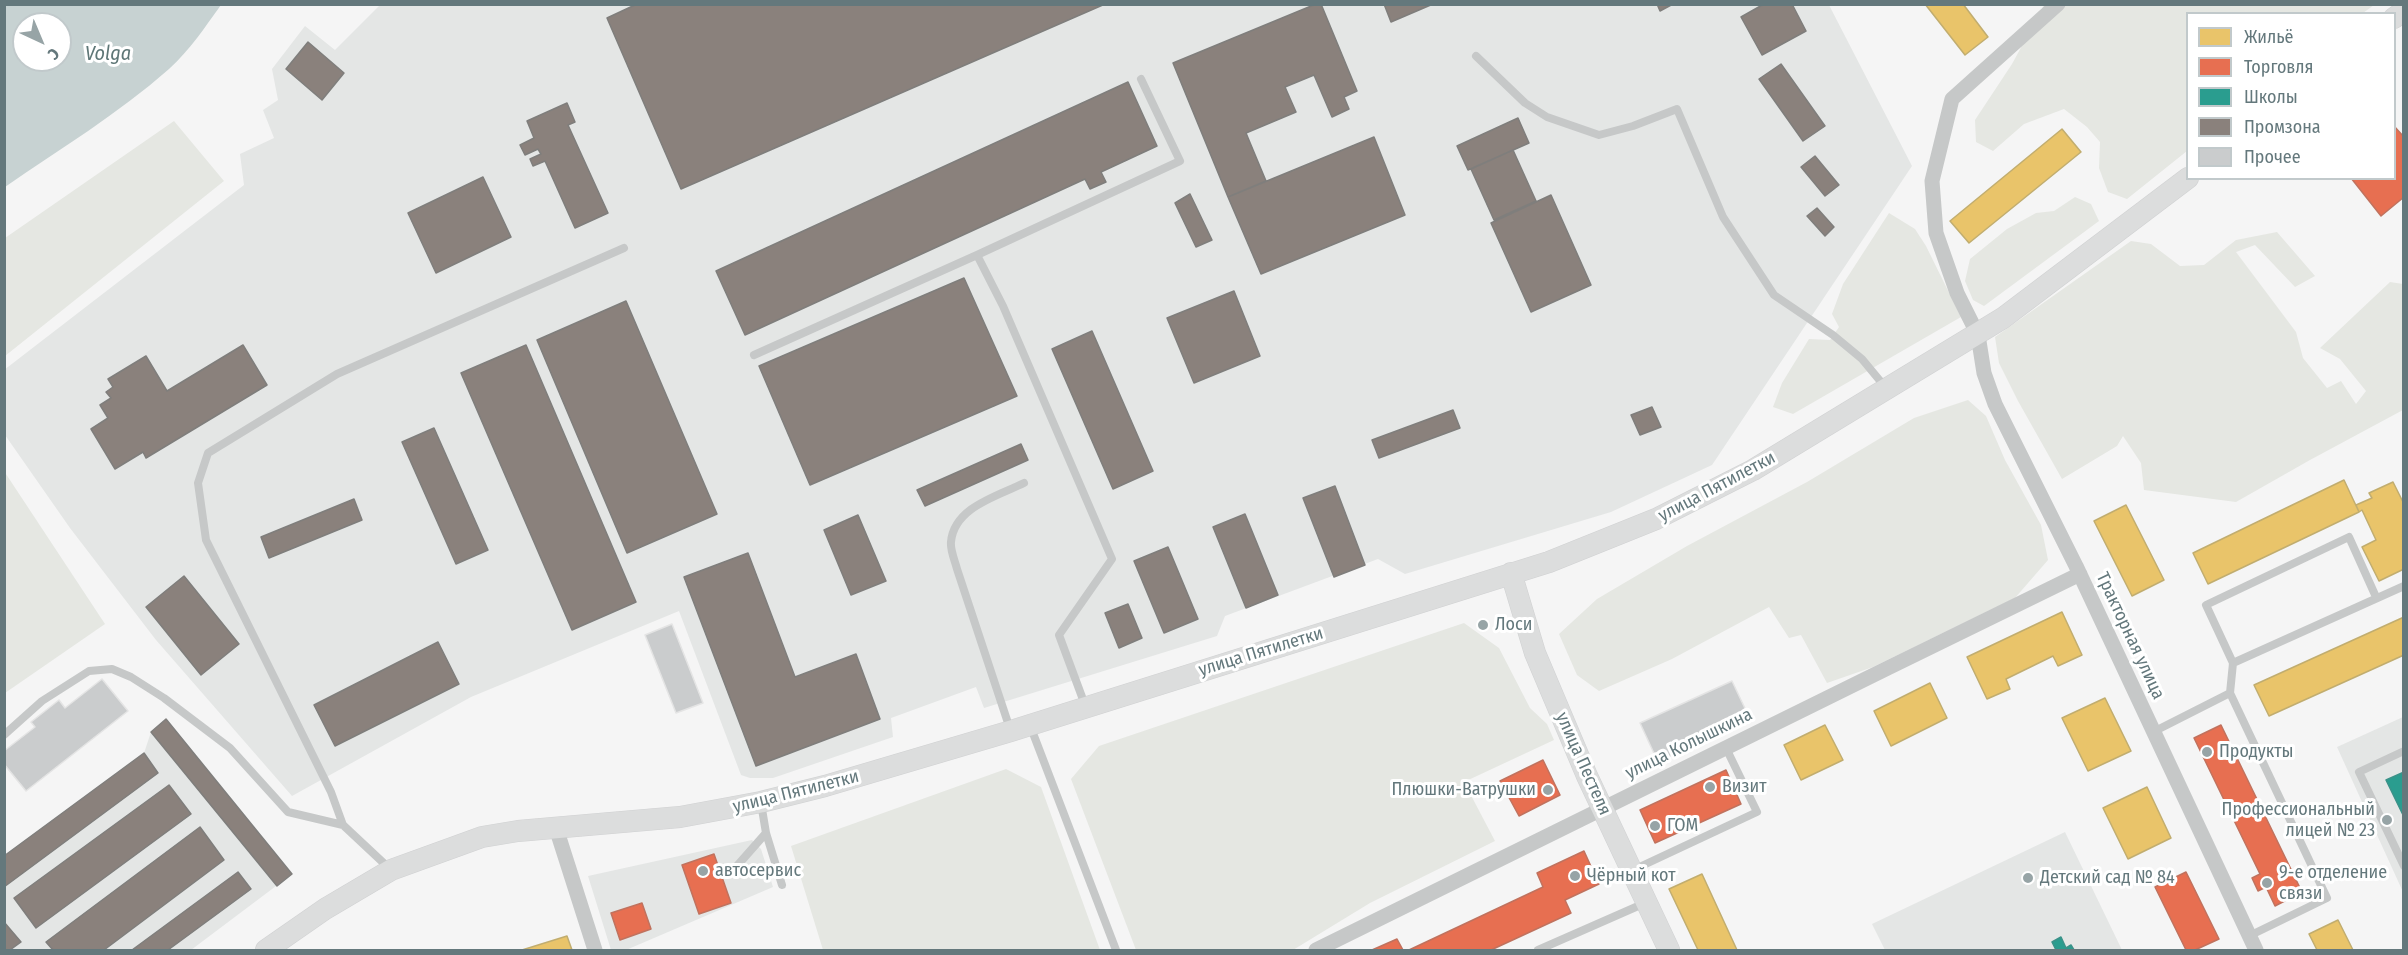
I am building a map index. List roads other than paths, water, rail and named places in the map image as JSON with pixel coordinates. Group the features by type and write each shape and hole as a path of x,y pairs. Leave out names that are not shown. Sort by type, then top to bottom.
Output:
{"main road":[{"name":"улица Пятилетки","path":"266,951 324,909 391,870 482,837 680,817 761,802 874,772 1020,728 1511,573 1621,535 1684,506 1753,470 1978,335 2039,292 2186,179"},
{"name":"улица Пестеля","path":"1511,573 1535,653 1602,807 1669,951"}],"street":[{"name":"Тракторная улица","path":"2058,4 1952,99 1932,181 1936,233 1958,293 1978,335 1988,387 2080,574 2152,732 2253,943"},
{"name":"улица Колышкина","path":"1321,949 1602,807 2080,574"},
{"path":"556,828 595,951"}],"lane":[{"path":"1476,56 1532,108 1547,117 1599,135 1633,126 1677,109 1723,217 1774,295 1833,335 1862,359 1887,389"},
{"path":"754,355 1180,161 1142,79"},
{"path":"391,870 343,825 331,792 206,540 198,483 208,453 337,374 624,248"},
{"path":"977,255 1003,306 1112,559 1059,635 1086,707"},
{"path":"1024,483 968,511 955,526 950,543 957,569 1020,728 1116,951"},
{"path":"2253,943 2327,898 2230,693 2233,663 2206,605 2349,537 2376,597"},
{"path":"2233,663 2403,586"},
{"path":"4,735 42,701 89,671 112,669 131,677 164,698 230,748 288,812 343,825"},
{"path":"2152,732 2230,693"},
{"path":"1632,870 1757,812 1726,748"},
{"path":"2403,751 2359,772 2403,866"},
{"path":"761,802 766,833 782,885"},
{"path":"736,867 766,833"},
{"path":"1538,951 1647,902"}],"water":[{"name":"Volga","path":"5,4 221,4 177,62 109,116 5,187"}],"place":[{"name":"Лоси","path":"1483,625"},
{"name":"Продукты","path":"2207,752"},
{"name":"Визит","path":"1710,787"},
{"name":"Плюшки-Ватрушки","path":"1548,790"},
{"name":"Профессиональный лицей № 23","path":"2387,820"},
{"name":"ГОМ","path":"1655,826"},
{"name":"автосервис","path":"703,871"},
{"name":"Чёрный кот","path":"1575,876"},
{"name":"Детский сад № 84","path":"2028,878"},
{"name":"9-е отделение связи","path":"2267,883"}]}
